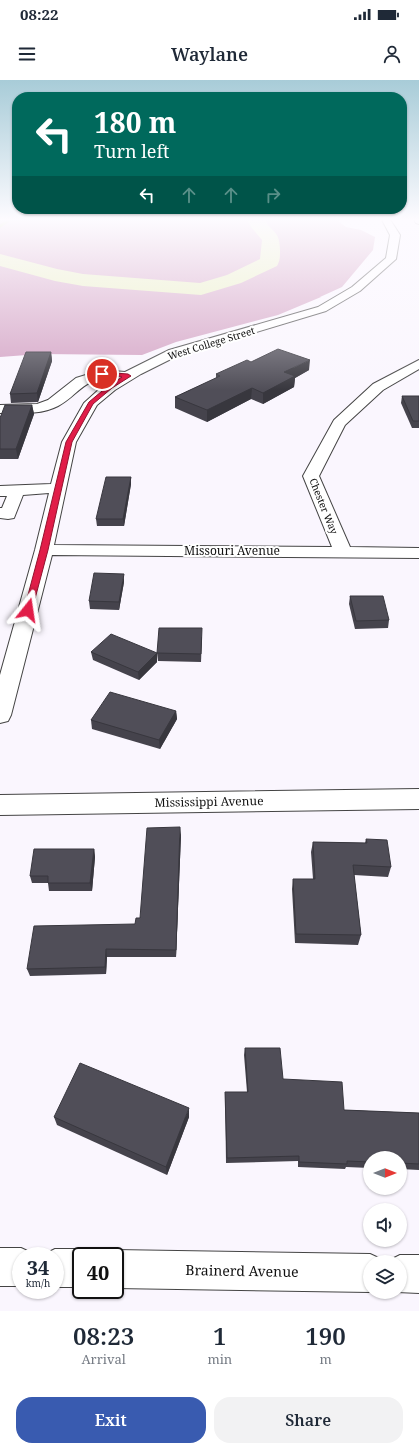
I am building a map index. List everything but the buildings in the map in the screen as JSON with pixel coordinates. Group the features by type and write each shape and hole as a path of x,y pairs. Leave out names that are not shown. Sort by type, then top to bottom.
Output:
{"street":[{"name":"West College Street","path":"0,715 44,550 69,442 91,403 110,387 128,376 173,353 322,309 356,289 372,275"},
{"name":"Chester Way","path":"343,552 311,476 339,423 378,387 419,364"},
{"path":"0,408 39,408 53,403 80,381 102,374 128,376"},
{"path":"0,491 58,488"},
{"path":"0,513 8,514 17,490"},
{"name":"Missouri Avenue","path":"44,550 419,553"},
{"name":"Mississippi Avenue","path":"0,805 419,799"},
{"path":"0,1267 12,1268"},
{"name":"Brainerd Avenue","path":"124,1269 363,1273"},
{"path":"407,1274 419,1274"}],"shaded area":[{"path":"0,275 352,275 342,287 278,315 176,342 142,355 40,354 0,357"}],"waterway":[{"path":"58,275 83,280 201,289 242,275"}],"route":[{"path":"28,610 44,550 69,442 91,403 110,387 128,376 102,374"}]}
